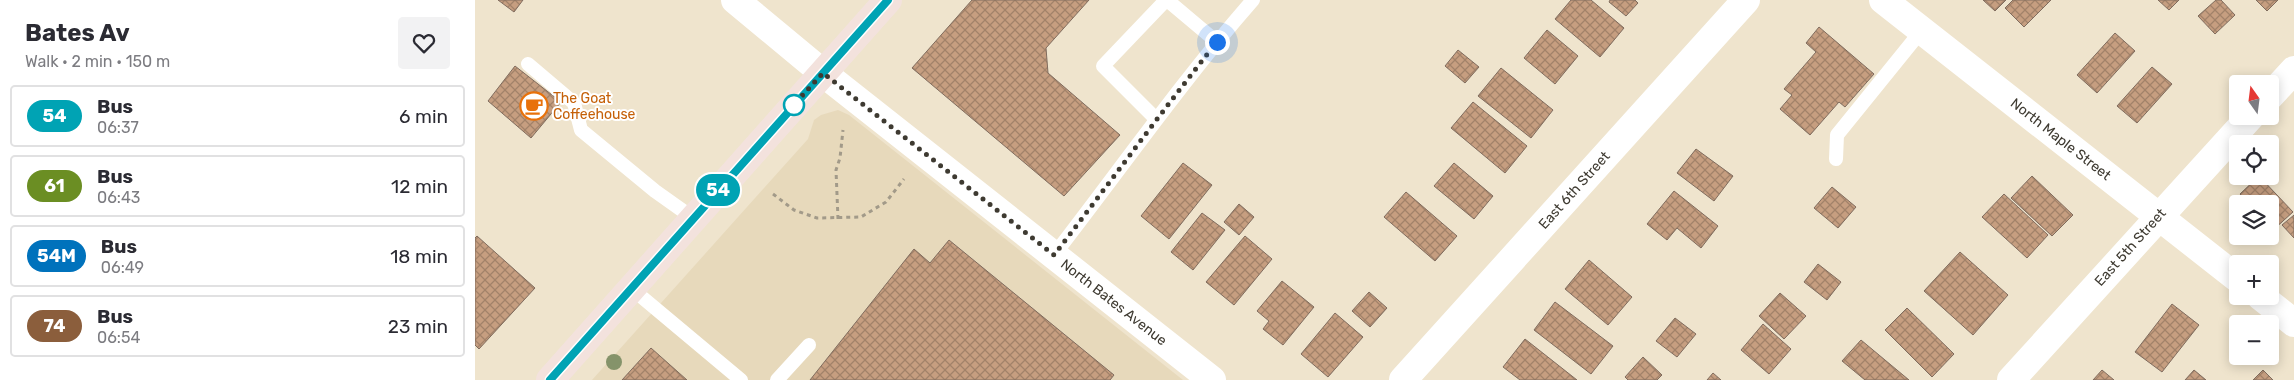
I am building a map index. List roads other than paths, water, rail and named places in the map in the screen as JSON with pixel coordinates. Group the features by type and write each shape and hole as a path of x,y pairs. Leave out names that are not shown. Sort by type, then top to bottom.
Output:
{"main road":[{"path":"550,380 888,0"}],"street":[{"name":"North Bates Avenue","path":"735,0 823,73 1212,380"},
{"name":"East 6th Street","path":"1403,380 1746,0"},
{"name":"North Maple Street","path":"1883,0 2229,272"},
{"path":"2279,86 2294,70"},
{"name":"East 5th Street","path":"2011,380 2243,125"},
{"path":"2271,305 2294,323"}],"lane":[{"path":"1156,119 1103,66 1166,0 1217,42"},
{"path":"1054,255 1120,171 1156,119 1253,0"},
{"path":"1836,159 1837,135 1922,30"},
{"path":"528,64 574,103 581,130 655,191 693,218"},
{"path":"631,288 741,380"},
{"path":"777,380 809,345"}],"place":[{"name":"The Goat Coffeehouse","path":"534,106"}]}
